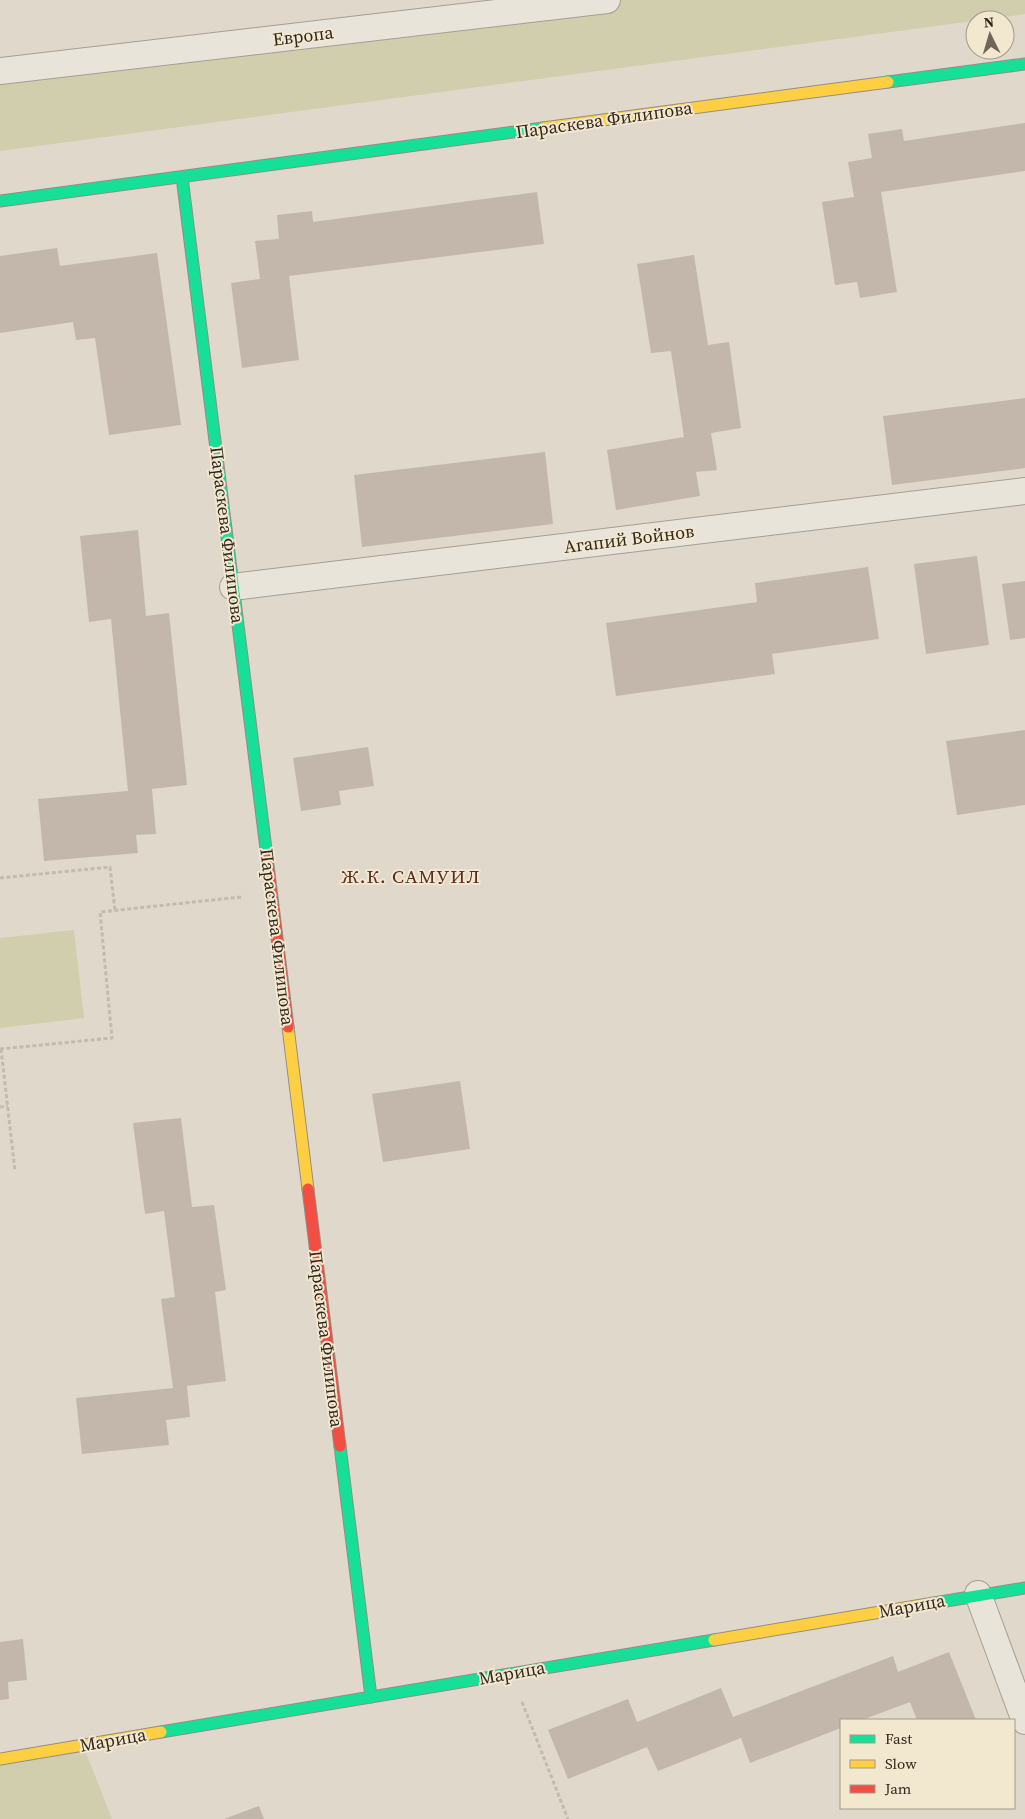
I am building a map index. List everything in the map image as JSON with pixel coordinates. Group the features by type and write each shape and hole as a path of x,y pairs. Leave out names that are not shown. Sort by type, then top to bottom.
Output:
{"street":[{"name":"Европа","path":"0,71 605,0"},
{"name":"Параскева Филипова","path":"0,201 1025,64"},
{"name":"Параскева Филипова","path":"182,176 371,1697"},
{"name":"Агапий Войнов","path":"233,587 1025,491"},
{"name":"Марица","path":"0,1759 978,1594 1025,1588"},
{"path":"978,1594 1025,1721"}],"path":[{"path":"0,878 110,867 115,911"},
{"path":"15,1170 0,1049 112,1038 100,912 271,894"},
{"path":"0,1106 8,1106"},
{"path":"511,1673 568,1819"}],"shaded area":[{"path":"607,0 1025,0 1025,14 1015,15 1015,10 965,10 965,22 0,151 0,71"},
{"path":"74,930 84,1018 0,1028 0,938"},
{"path":"83,1745 112,1819 0,1819 0,1759"}],"building":[{"path":"1025,123 1025,171 881,192 897,292 860,298 857,282 835,285 822,202 854,197 848,162 872,158 868,134 902,129 904,141"},
{"path":"537,192 544,244 289,276 299,360 242,368 231,283 260,279 255,241 279,239 277,215 312,211 313,222"},
{"path":"57,248 60,266 157,253 181,425 109,435 95,338 76,340 73,322 0,333 0,256"},
{"path":"694,255 708,345 729,342 741,428 711,433 717,470 696,472 700,496 616,510 607,450 684,437 671,351 651,353 637,264"},
{"path":"1025,398 1025,468 892,485 883,416"},
{"path":"545,452 553,524 362,547 354,475"},
{"path":"138,530 146,616 169,613 187,785 152,789 156,834 136,835 138,853 44,861 38,799 128,791 111,619 89,622 80,536"},
{"path":"977,556 989,645 926,654 914,564"},
{"path":"868,567 879,639 772,654 775,674 616,696 606,623 757,602 755,583"},
{"path":"1025,581 1025,638 1010,640 1002,584"},
{"path":"1025,730 1025,805 957,815 946,741"},
{"path":"368,747 374,786 339,791 341,805 301,811 293,758"},
{"path":"460,1081 470,1149 383,1162 372,1094"},
{"path":"181,1118 192,1207 214,1205 226,1290 215,1292 226,1381 187,1386 190,1417 166,1420 169,1445 82,1454 76,1398 173,1388 161,1299 175,1297 164,1211 145,1214 133,1123"},
{"path":"23,1639 27,1680 8,1682 9,1699 0,1700 0,1642"},
{"path":"949,1652 976,1719 917,1719 910,1702 865,1719 840,1719 840,1728 750,1763 741,1738 658,1771 647,1747 568,1779 548,1730 628,1699 637,1722 721,1688 733,1717 893,1656 898,1672"},
{"path":"259,1806 264,1819 224,1819"}],"traffic: fast":[{"path":"888,82 1025,64"},
{"path":"0,201 543,128"},
{"path":"182,177 267,857"},
{"path":"340,1446 371,1697"},
{"path":"934,1603 1025,1588"},
{"path":"161,1732 714,1640"}],"traffic: slow":[{"path":"543,128 888,82"},
{"path":"288,1027 308,1189"},
{"path":"714,1640 934,1603"},
{"path":"0,1759 161,1732"}],"traffic: jam":[{"path":"267,857 288,1027"},
{"path":"308,1189 340,1446"}],"district":[{"name":"Ж.К. САМУИЛ","path":"411,876"}]}
